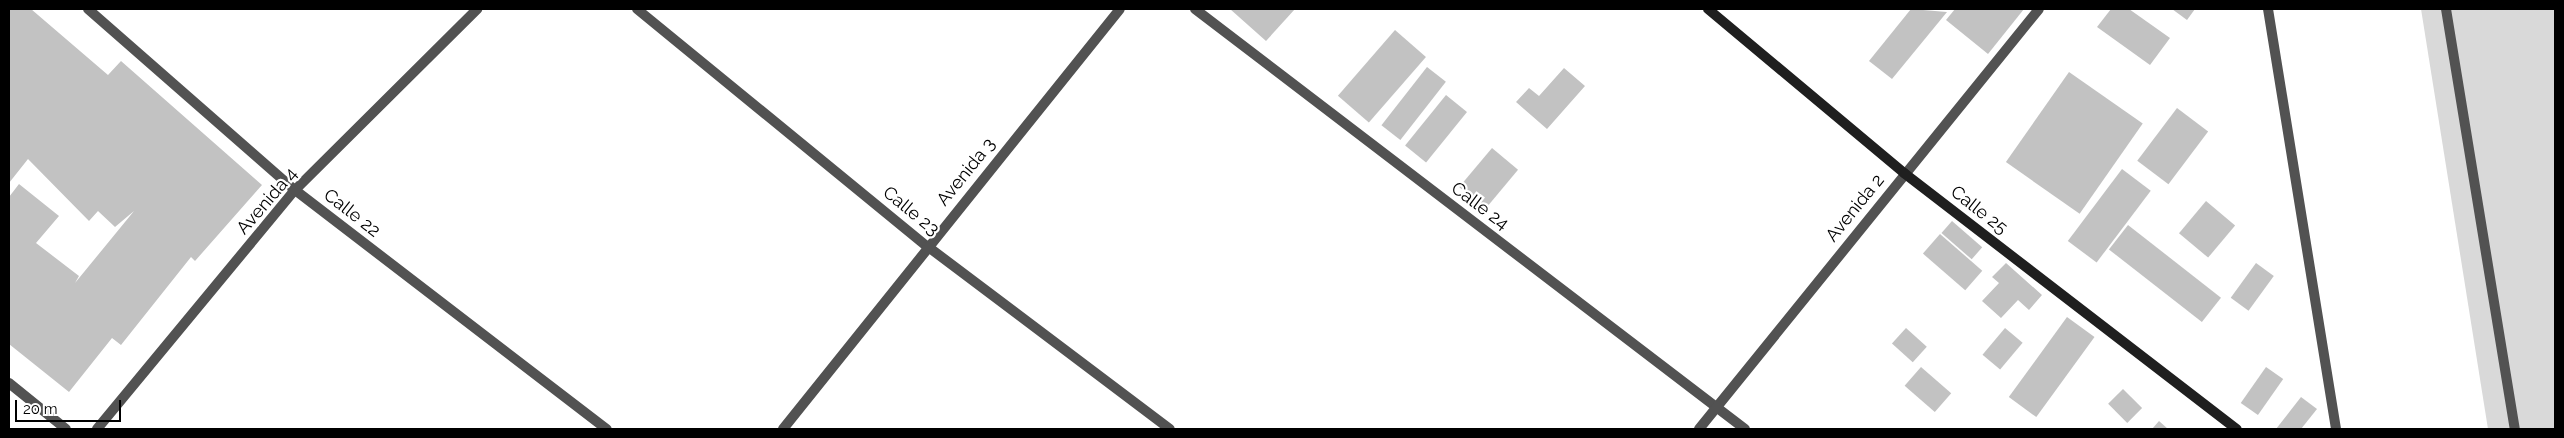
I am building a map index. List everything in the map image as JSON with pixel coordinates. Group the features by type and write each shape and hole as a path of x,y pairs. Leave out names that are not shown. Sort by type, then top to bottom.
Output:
{"street":[{"name":"Calle 22","path":"88,9 295,190 607,429"},
{"name":"Avenida 4","path":"97,429 295,190 477,9"},
{"name":"Calle 23","path":"637,9 927,246 1170,429"},
{"name":"Avenida 3","path":"783,429 927,246 1120,9"},
{"name":"Calle 24","path":"1195,9 1745,429"},
{"name":"Calle 25","path":"1708,9 1904,173 2237,429"},
{"name":"Avenida 2","path":"1699,429 1904,173 2039,9"},
{"path":"2268,9 2336,429"},
{"path":"2446,9 2514,429"},
{"path":"9,383 66,429"}],"shaded area":[{"path":"2421,9 2555,9 2555,429 2488,429"}],"building":[{"path":"9,9 31,9 108,75 121,61 262,185 195,261 191,257 121,345 112,338 69,392 9,344 9,197 19,184 59,216 36,243 79,276 75,283 134,211 115,227 98,211 89,221 28,159 9,183"},
{"path":"1230,9 1295,9 1266,41"},
{"path":"1911,9 1947,12 1892,79 1869,61"},
{"path":"1955,9 2024,9 1988,54 1946,20"},
{"path":"2111,9 2129,9 2170,38 2150,65 2097,27"},
{"path":"2172,9 2195,9 2187,20"},
{"path":"1395,30 1426,57 1369,123 1338,96"},
{"path":"1427,67 1446,82 1400,140 1381,125"},
{"path":"1564,68 1585,86 1547,129 1516,102 1529,88 1539,96"},
{"path":"2069,72 2143,124 2080,214 2006,162"},
{"path":"1446,95 1467,112 1426,163 1405,146"},
{"path":"2177,108 2208,131 2168,184 2137,161"},
{"path":"1492,148 1518,170 1485,209 1459,187"},
{"path":"2122,169 2151,191 2097,263 2068,241"},
{"path":"2206,201 2235,225 2208,258 2179,233"},
{"path":"1952,221 1982,247 1972,259 1942,233"},
{"path":"2128,225 2221,298 2202,322 2109,249"},
{"path":"1940,234 1982,271 1965,290 1923,254"},
{"path":"2006,263 2042,295 2029,310 2018,300 2001,318 1982,301 1999,283 1992,277"},
{"path":"2256,263 2274,276 2249,311 2231,298"},
{"path":"2067,317 2095,337 2036,417 2009,397"},
{"path":"1906,328 1927,347 1913,362 1892,344"},
{"path":"2005,328 2023,343 2000,370 1983,355"},
{"path":"1921,367 1951,393 1935,412 1905,386"},
{"path":"2266,367 2283,379 2258,415 2241,403"},
{"path":"2123,389 2142,408 2127,423 2108,404"},
{"path":"2301,397 2317,409 2301,429 2276,429"},
{"path":"2159,421 2168,429 2152,429"}]}
